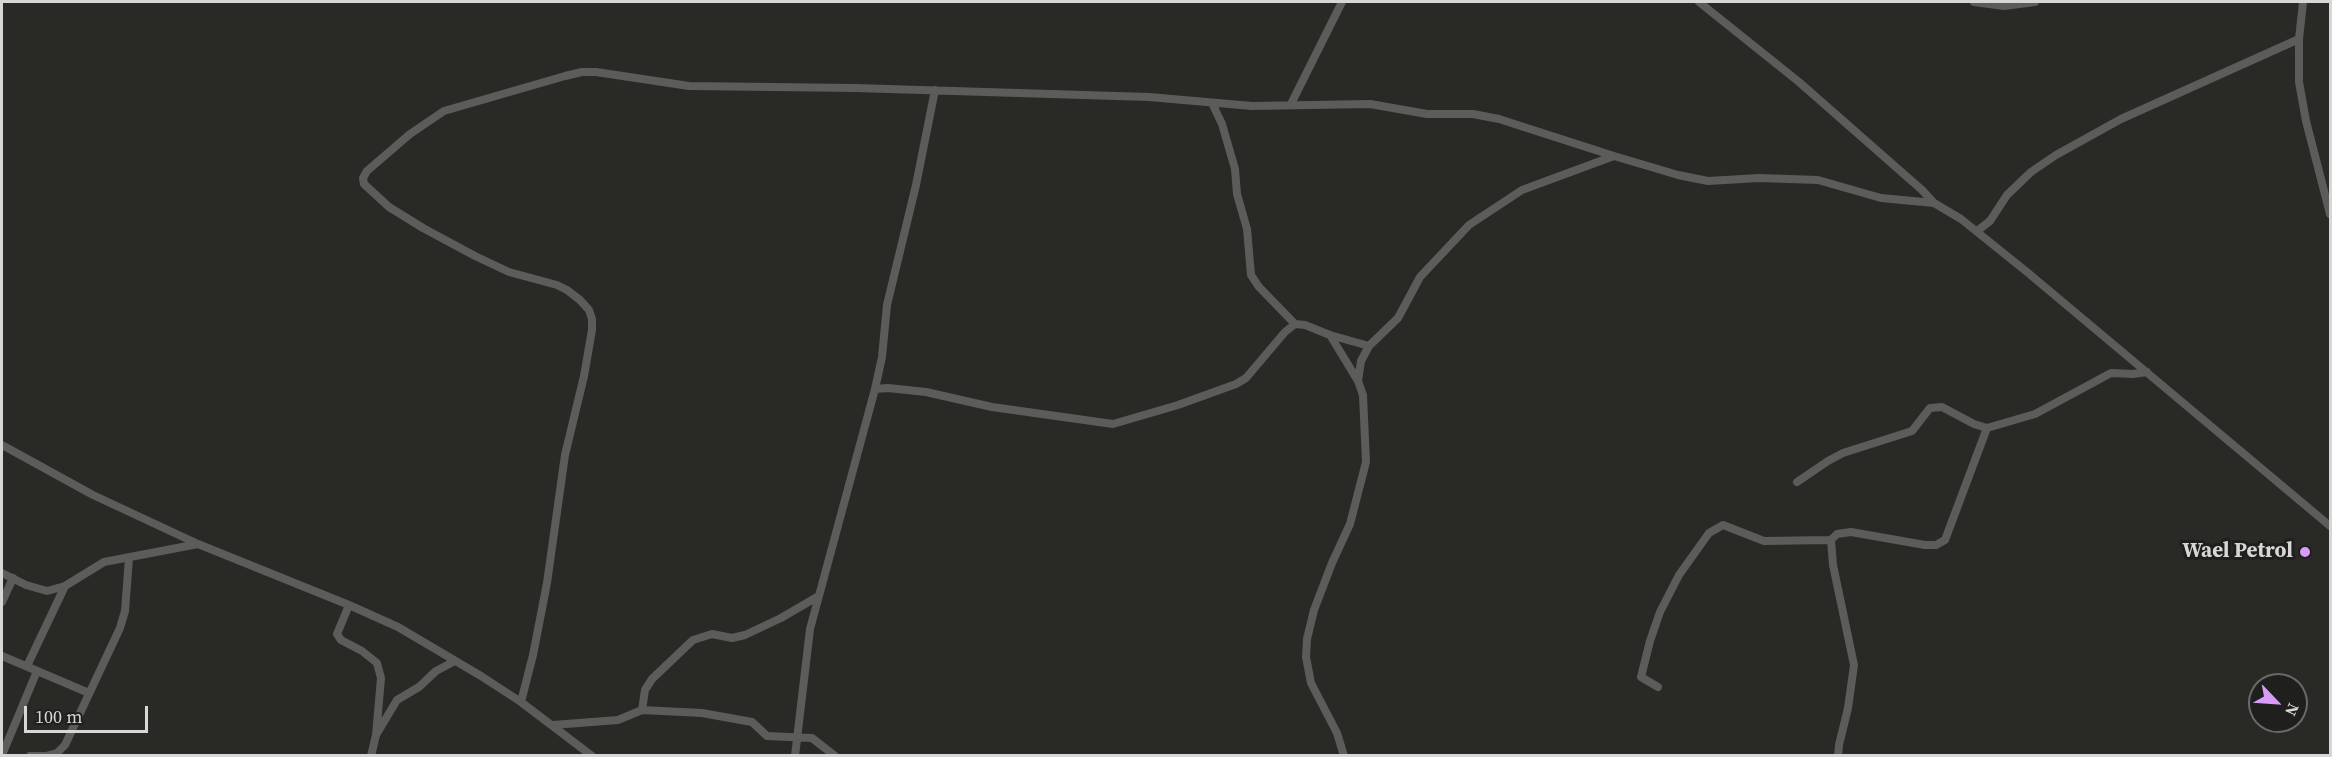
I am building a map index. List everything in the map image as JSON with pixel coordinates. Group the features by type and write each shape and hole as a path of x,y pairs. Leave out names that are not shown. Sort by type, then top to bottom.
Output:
{"street":[{"path":"1291,104 1342,2"},
{"path":"1699,2 1799,82 1934,203 1977,231 2331,526"},
{"path":"1974,2 2004,6 2035,2"},
{"path":"2303,2 2299,39 2299,82 2306,121 2331,214"},
{"path":"1977,231 1990,221 2007,195 2031,172 2056,155 2121,120 2299,39"},
{"path":"521,702 541,614 565,455 584,376 592,319 589,310 567,290 509,272 475,256 389,207 364,184 363,178 367,171 410,134 444,111 582,72 612,74 689,86 935,90 1149,97 1252,106 1370,104 1427,114 1473,114 1499,119 1678,175 1708,181 1759,178 1818,180 1881,198 1934,203"},
{"path":"795,756 807,646 817,597 875,389 882,357 887,305 935,90"},
{"path":"1212,103 1222,124 1235,169 1237,194 1248,236 1251,275 1259,287 1295,324 1305,325 1369,346"},
{"path":"1358,381 1361,361 1369,346 1398,318 1420,277 1469,225 1522,190 1614,156"},
{"path":"875,389 926,392 992,406 1113,424 1178,405 1236,384 1246,378 1285,332 1295,324"},
{"path":"1330,335 1358,381 1363,395 1366,462 1350,524 1314,610 1307,639 1306,657 1311,683 1337,734 1344,756"},
{"path":"1797,482 1843,453 1912,431 1930,408 1942,407 1974,424 1987,428 2035,414 2111,374 2147,372"},
{"path":"1658,687 1641,677 1650,641 1660,612 1679,575 1709,533 1723,525 1764,541 1831,540 1837,534 1851,532 1936,545 1945,540 1987,428"},
{"path":"2,445 93,495 198,544 398,627 521,702 592,756"},
{"path":"1831,540 1833,565 1854,665 1838,756"},
{"path":"2,573 26,585 47,591 65,586 104,562 198,544"},
{"path":"30,756 57,753 64,745 120,628 125,611 129,558"},
{"path":"2,602 13,578"},
{"path":"27,666 65,586"},
{"path":"642,710 645,690 652,679 693,640 712,634 732,638 745,635 772,623 817,597"},
{"path":"349,605 337,633 341,640 368,655 377,663 381,678 376,735 371,756"},
{"path":"2,656 89,693"},
{"path":"376,735 397,700 419,687 436,671 455,661"},
{"path":"2,755 37,670"},
{"path":"553,725 618,720 642,710 702,713 752,722 767,735 812,738 835,756"}],"place":[{"name":"Wael Petrol","path":"2305,552"}]}
